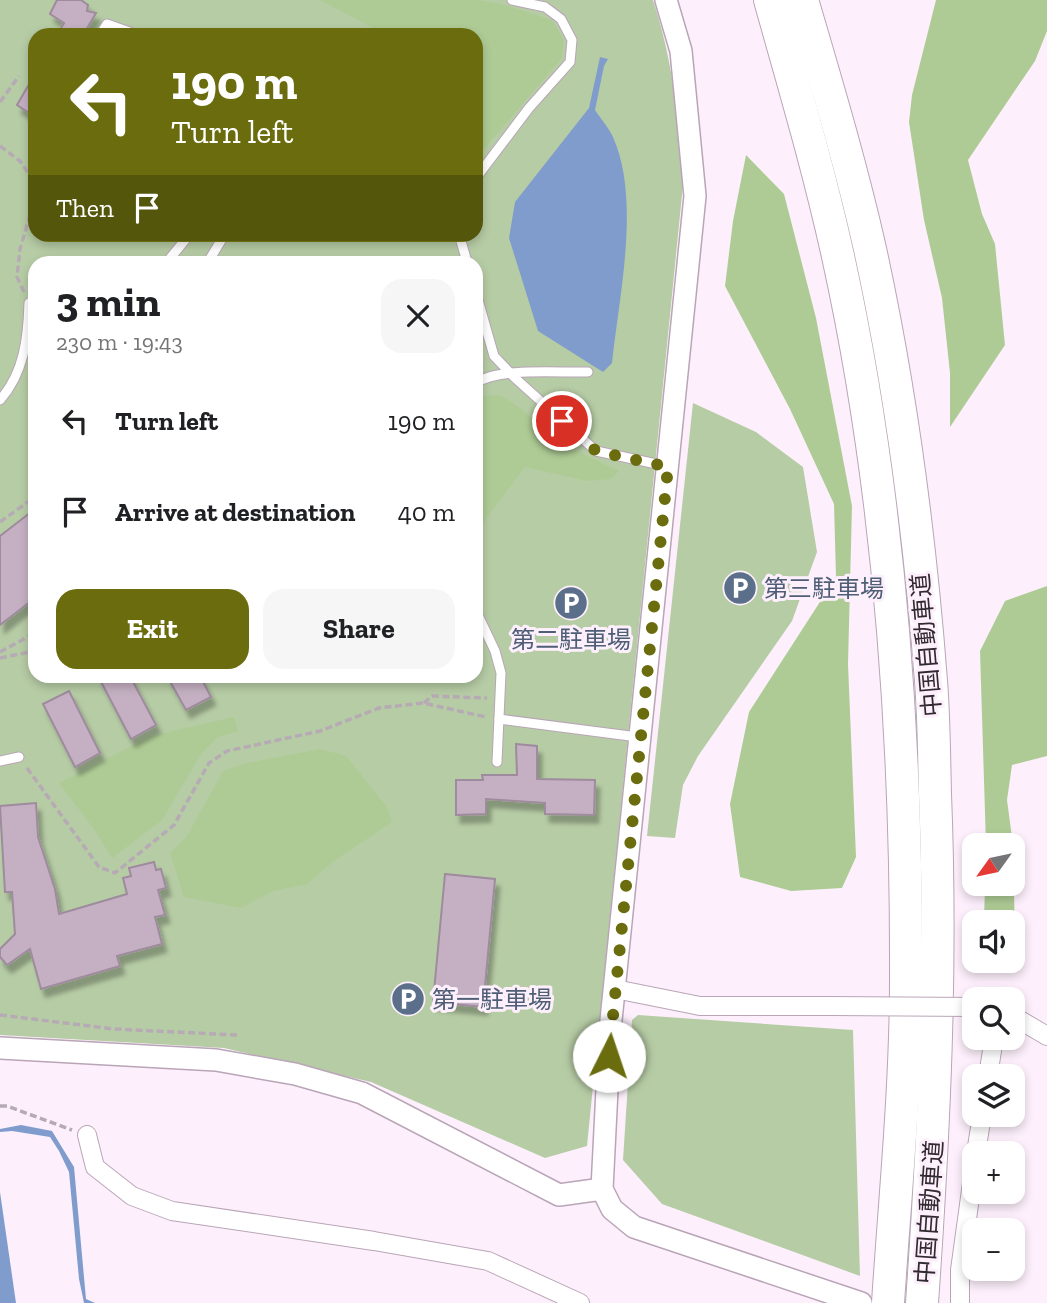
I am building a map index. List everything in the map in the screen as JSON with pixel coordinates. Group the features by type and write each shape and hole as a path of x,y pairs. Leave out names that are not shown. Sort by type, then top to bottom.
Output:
{"highway":[{"path":"746,0 838,257"},
{"name":"中国自動車道","path":"770,0 838,257 884,535 899,699 906,982 888,1303"},
{"name":"中国自動車道","path":"802,0 833,105 870,249 894,382 915,523 930,670 937,830 939,985 934,1139 922,1303"}],"street":[{"path":"666,0 681,51 695,196 615,989 602,1189 612,1209 634,1227 858,1302"},
{"path":"615,989 700,1006 962,1007"},
{"path":"1025,1023 1047,1037"},
{"path":"0,1048 216,1060 295,1074 362,1093 559,1195 602,1189"},
{"path":"87,1135 95,1167 132,1196 172,1211 488,1261 580,1303"},
{"path":"960,1303 960,1270 969,1204"}],"lane":[{"path":"483,168 570,62 572,40 561,19 545,7 512,0"},
{"path":"172,256 183,242"},
{"path":"483,316 495,356 510,373 596,451 668,467"},
{"path":"0,400 20,368 28,332"},
{"path":"483,378 510,373 588,372"},
{"path":"483,626 495,651 501,673 497,762"},
{"path":"499,719 640,737"},
{"path":"0,761 19,757"}],"path":[{"path":"0,102 19,76"},
{"path":"0,146 20,161 28,173"},
{"path":"28,222 20,249 17,276 28,294"},
{"path":"0,522 28,502"},
{"path":"0,652 28,637"},
{"path":"0,658 28,652"},
{"path":"423,704 432,696 500,699"},
{"path":"19,757 99,867 115,873 174,825 209,763 227,751 320,731 379,708 423,704 499,719"},
{"path":"0,1015 114,1029 237,1035"},
{"path":"0,1106 7,1106 87,1135"}],"green space":[{"path":"0,0 653,0 670,65 684,175 587,1146 545,1158 371,1082 224,1048 0,1035"},
{"path":"320,0 478,0 505,5 552,20 564,41 561,59 483,151 483,28 373,28"},
{"path":"936,0 1047,0 1047,31 1035,61 968,160 982,214 995,244 1005,345 950,427 950,373 942,298 924,220 909,122 912,95"},
{"path":"746,155 784,194 816,318 852,506 848,664 856,857 842,888 791,891 740,877 730,804 749,712 836,577 834,504 790,409 725,286 733,221"},
{"path":"499,395 564,442 619,471 611,479 587,481 525,467 483,523 483,396"},
{"name":"第三駐車場","path":"693,403 756,432 803,467 817,552 792,621 698,756 683,785 675,838 647,836"},
{"path":"1047,586 1047,756 1012,765 1007,800 1011,833 986,833 980,651 1005,601"},
{"path":"234,717 238,731 218,737 201,754 162,820 112,858 59,783 151,736"},
{"path":"320,749 346,756 387,807 392,822 334,861 307,884 273,891 241,908 184,897 170,853 187,836 223,771 243,764"},
{"path":"985,896 1014,896 1014,910 984,910"},
{"path":"638,1015 853,1030 860,1276 662,1204 623,1160 632,1020"}],"water":[{"path":"600,57 608,59 604,66 595,110 611,134 621,162 626,189 627,219 623,279 612,363 603,372 538,331 509,238 515,202 589,108"},
{"path":"21,1125 52,1131 74,1167 86,1299 95,1303 84,1303 79,1279 69,1172 50,1137 12,1131 0,1132 0,1129"},
{"path":"0,1192 16,1303 0,1303"}],"building":[{"path":"57,0 81,0 88,5 87,11 96,13 87,28 61,28 64,23 50,14"},
{"path":"28,86 28,112 17,105"},
{"path":"28,514 28,603 0,625 0,536"},
{"path":"102,683 134,683 156,725 131,739"},
{"path":"171,683 204,683 211,697 186,710"},
{"path":"69,691 100,753 75,767 43,704"},
{"path":"516,744 537,746 537,779 595,780 594,815 545,814 545,803 486,799 486,814 456,815 456,780 483,780 482,775 517,775"},
{"path":"36,803 38,837 55,889 59,914 127,894 123,878 131,876 129,868 154,862 156,870 161,869 166,888 158,890 165,915 155,917 162,944 117,956 120,966 41,989 30,949 7,965 0,957 0,949 15,934 12,892 5,892 0,806"},
{"path":"445,874 495,879 483,1007 433,1002"}],"place":[{"name":"第三駐車場","path":"740,588"},
{"name":"第二駐車場","path":"571,603"},
{"name":"第一駐車場","path":"408,999"}],"route":[{"path":"562,421 596,451 668,467 609,1056"}]}
